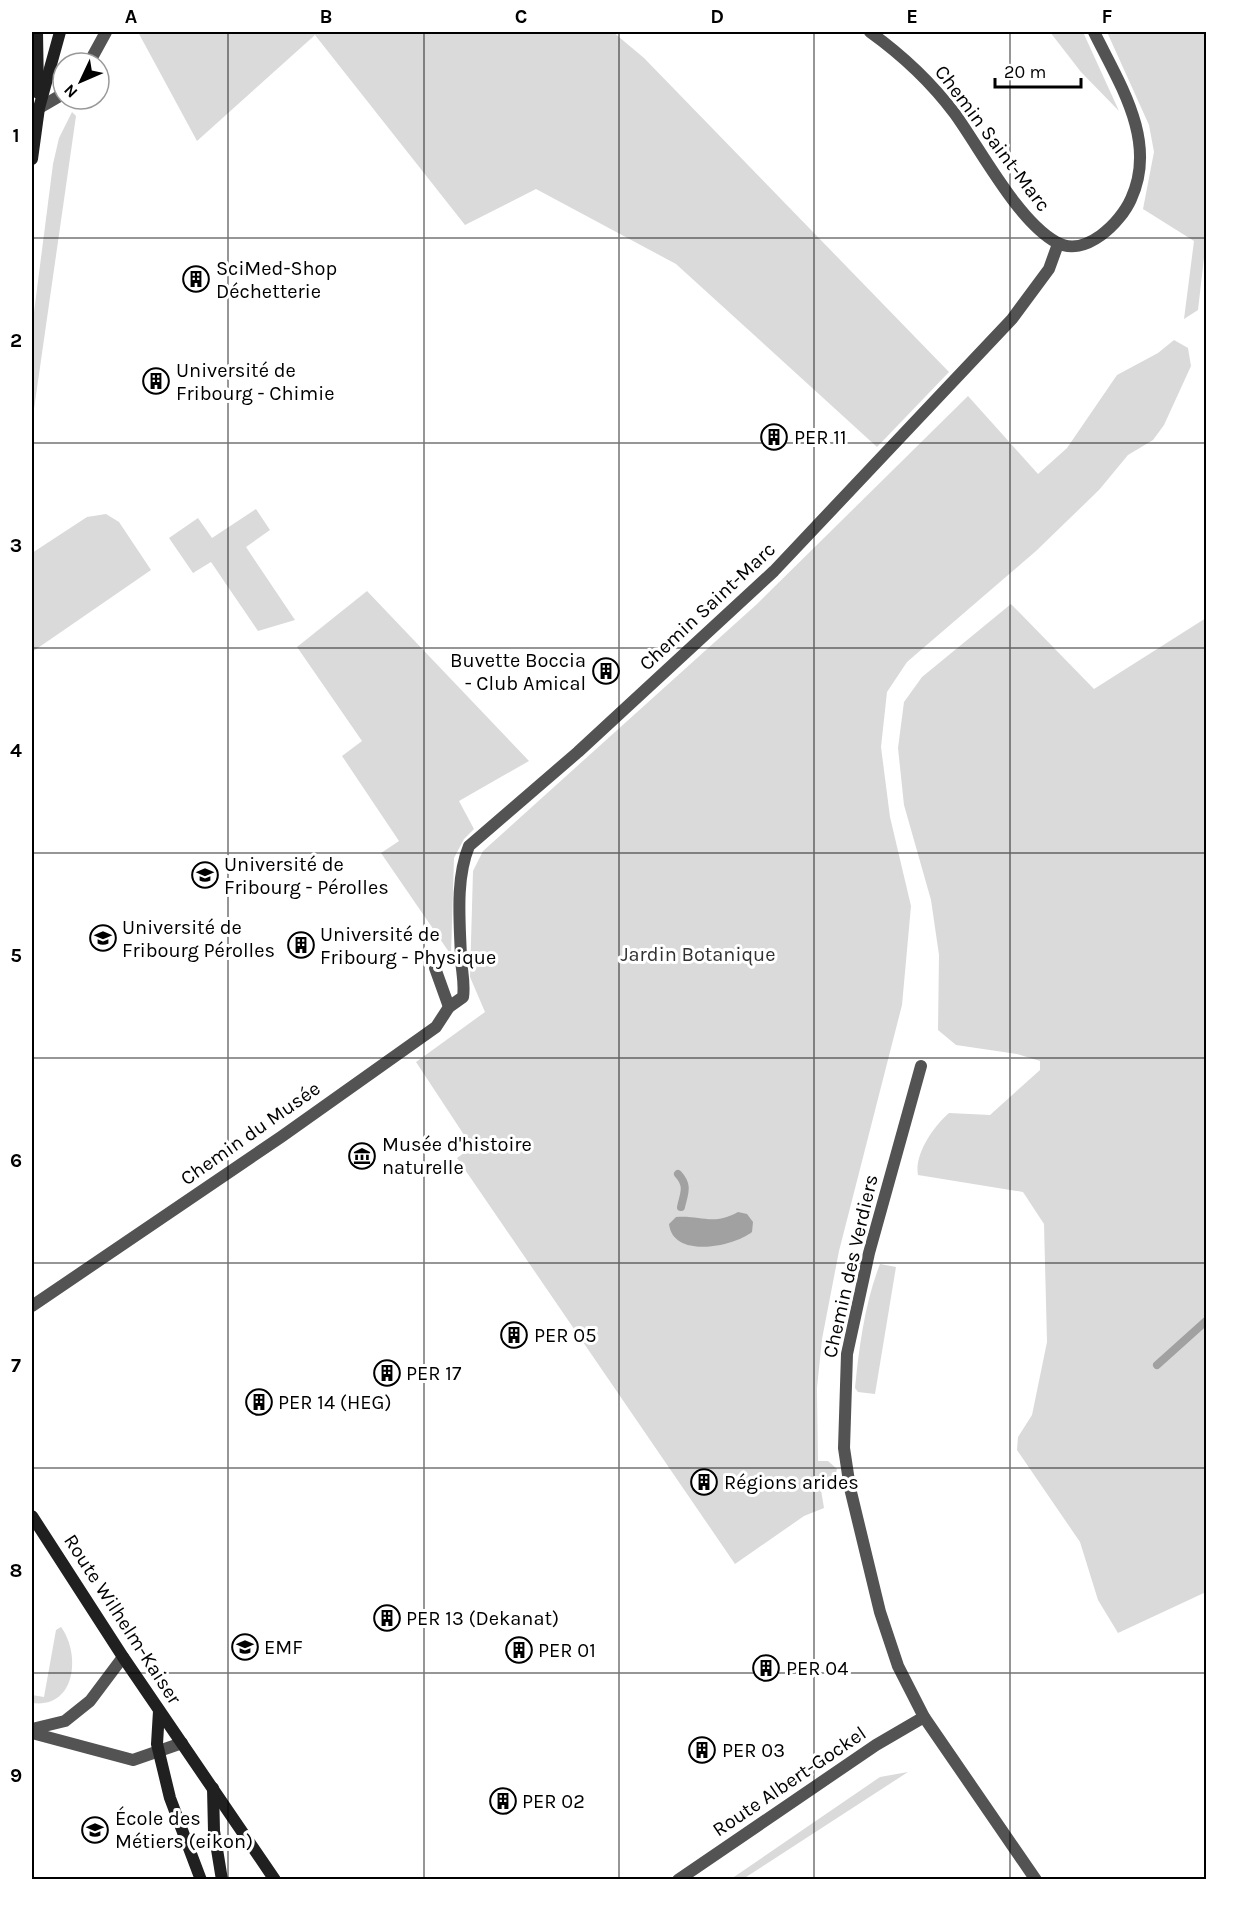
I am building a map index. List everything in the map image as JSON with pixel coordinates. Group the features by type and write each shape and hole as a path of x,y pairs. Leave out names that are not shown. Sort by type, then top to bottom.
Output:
{"main road":[{"path":"37,32 39,108"},
{"path":"32,159 39,108 60,32"},
{"name":"Route Wilhelm-Kaiser","path":"32,1516 159,1711 213,1786 275,1880"},
{"path":"159,1711 159,1752 170,1798 201,1880"},
{"path":"213,1786 214,1831 222,1880"}],"street":[{"path":"96,51 106,32"},
{"name":"Chemin Saint-Marc","path":"449,1007 463,997 465,986 461,962 461,867 469,846 586,745 774,571 1012,319 1049,269 1058,244 1031,223 953,112 927,81 898,51 870,32"},
{"path":"1058,244 1076,245 1096,238 1113,227 1125,212 1136,189 1141,164 1137,128 1131,109 1094,32"},
{"path":"39,108 51,101"},
{"path":"435,968 449,1007"},
{"name":"Chemin du Musée","path":"32,1306 281,1137 436,1027 449,1007"},
{"name":"Chemin des Verdiers","path":"921,1066 869,1253 847,1353 844,1448 850,1488 880,1612 898,1666 924,1717 1036,1880"},
{"path":"32,1729 65,1720 90,1701 123,1657"},
{"name":"Route Albert-Gockel","path":"678,1880 876,1745 924,1717"},
{"path":"32,1733 133,1760 182,1743"}],"green space":[{"path":"138,32 613,32 644,58 949,372 877,447 676,264 536,189 465,225 315,35 197,141"},
{"path":"1050,32 1083,32 1119,111 1081,72"},
{"path":"1107,32 1206,32 1206,240 1198,310 1184,319 1194,241 1143,209 1154,152 1149,125"},
{"path":"72,112 76,116 32,423 32,328 53,164 59,138"},
{"name":"Jardin Botanique","path":"1174,340 1188,348 1191,366 1164,425 1153,440 1128,455 1099,490 1036,551 907,662 887,692 881,747 890,817 911,906 902,1005 839,1251 822,1339 817,1388 818,1461 828,1461 837,1469 836,1473 820,1484 824,1508 804,1516 735,1564 457,1158 472,1147 416,1062 485,1012 470,977 473,871 483,851 757,604 968,396 1038,474 1067,448 1117,375 1158,353"},
{"path":"256,509 270,530 246,547 295,620 258,631 211,562 193,573 169,538 198,518 212,538"},
{"path":"106,514 119,522 151,570 32,652 32,553 87,517"},
{"path":"367,591 529,761 459,801 474,829 464,839 454,858 451,955 381,853 399,841 342,756 362,741 297,647"},
{"path":"1011,604 1094,689 1206,618 1206,1592 1118,1633 1098,1600 1080,1542 1017,1450 1018,1437 1032,1415 1047,1342 1044,1224 1023,1192 918,1175 919,1158 926,1141 949,1113 990,1115 1040,1070 1040,1061 1017,1054 956,1045 938,1030 939,955 931,900 904,805 898,748 904,702 922,677"},
{"path":"880,1264 896,1267 875,1394 858,1392 855,1388 863,1325"},
{"path":"61,1627 71,1651 72,1664 66,1689 47,1703 32,1703 32,1695 44,1697 56,1630"},
{"path":"908,1772 743,1879 731,1879 880,1777"}],"shaded area":[{"path":"738,1212 747,1214 753,1222 752,1232 732,1242 718,1245 692,1246 681,1242 673,1235 669,1224 676,1217 714,1219"}],"waterway":[{"path":"678,1174 685,1186 681,1207"},
{"path":"1157,1365 1206,1321"}],"place":[{"name":"SciMed-Shop Déchetterie","path":"196,279"},
{"name":"Université de Fribourg - Chimie","path":"156,381"},
{"name":"PER 11","path":"774,437"},
{"name":"Buvette Boccia - Club Amical","path":"606,671"},
{"name":"Université de Fribourg - Pérolles","path":"205,875"},
{"name":"Université de Fribourg Pérolles","path":"103,938"},
{"name":"Université de Fribourg - Physique","path":"301,945"},
{"name":"Musée d'histoire naturelle","path":"362,1156"},
{"name":"PER 05","path":"514,1335"},
{"name":"PER 17","path":"387,1373"},
{"name":"PER 14 (HEG)","path":"259,1402"},
{"name":"Régions arides","path":"704,1482"},
{"name":"PER 13 (Dekanat)","path":"387,1618"},
{"name":"EMF","path":"245,1647"},
{"name":"PER 01","path":"519,1650"},
{"name":"PER 04","path":"766,1668"},
{"name":"PER 03","path":"702,1750"},
{"name":"PER 02","path":"503,1801"},
{"name":"École des Métiers (eikon)","path":"95,1830"}]}
